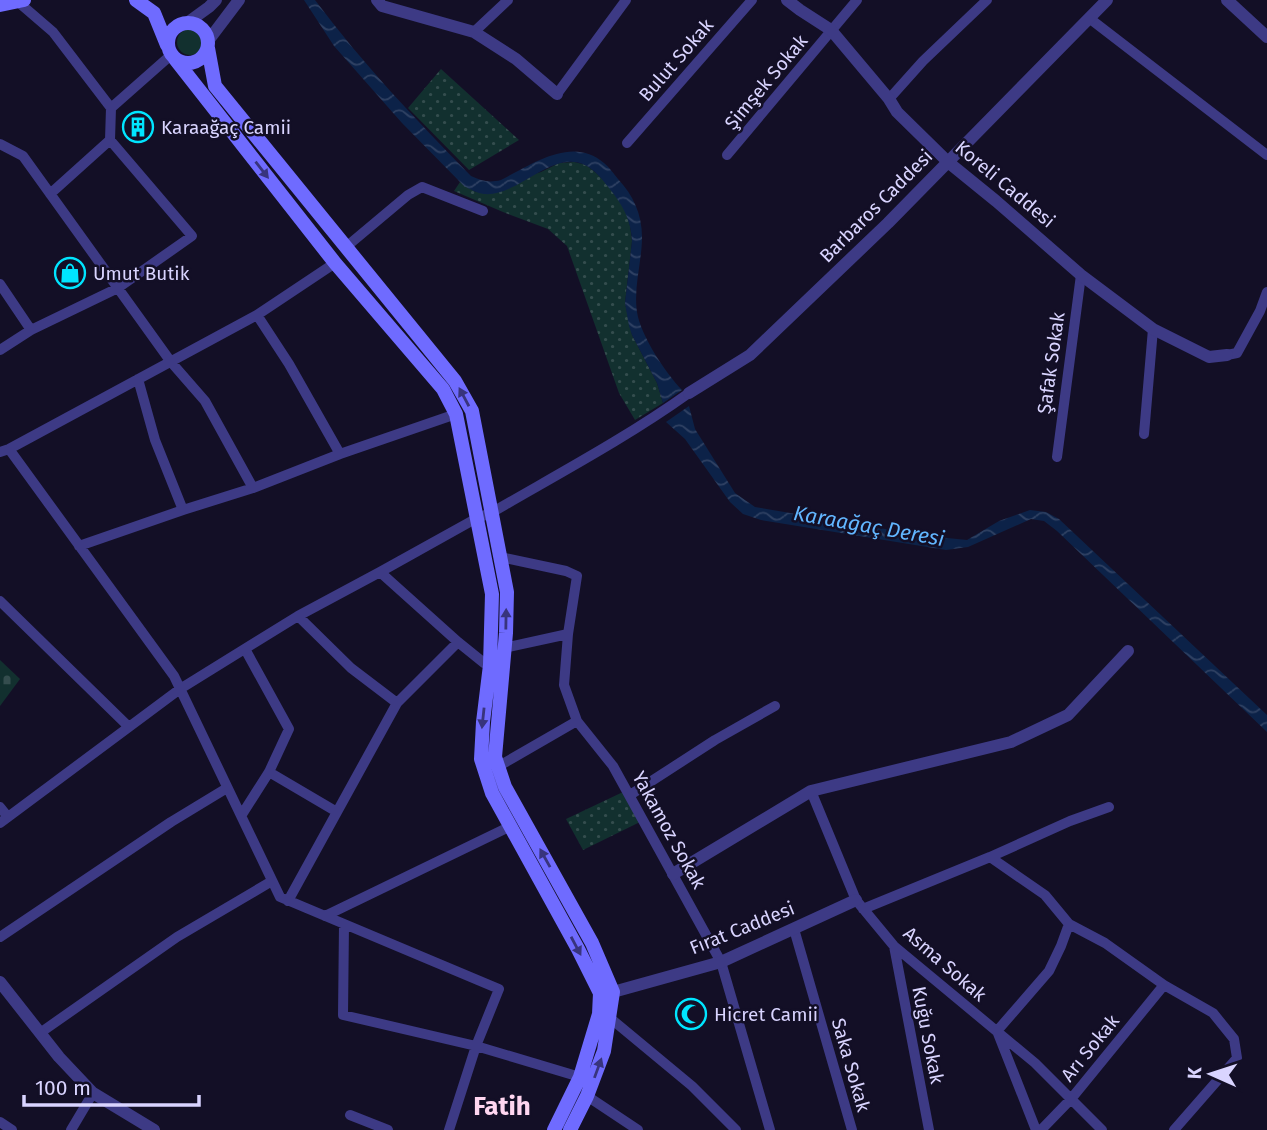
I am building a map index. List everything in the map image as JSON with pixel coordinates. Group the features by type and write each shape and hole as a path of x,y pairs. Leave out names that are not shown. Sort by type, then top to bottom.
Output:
{"main road":[{"path":"136,0 154,13 171,53 335,263 443,389 456,414 484,515 500,557 507,592 495,757 505,787 592,943 606,993 604,1051 587,1096 570,1130"},
{"path":"149,0 184,23 199,26 207,35 215,86 455,381 472,411 492,594 490,665 482,722 481,759 492,793 578,949 606,993"},
{"path":"0,5 21,1"},
{"path":"171,53 170,32 184,23"},
{"path":"171,53 187,64 194,63 205,54 208,44"},
{"path":"554,1130 580,1077 604,1016"}],"street":[{"path":"184,23 216,0"},
{"path":"208,44 239,0"},
{"path":"474,32 508,0"},
{"path":"382,2 474,32 516,59 557,94 626,0"},
{"name":"Bulut Sokak","path":"627,143 752,0"},
{"name":"Koreli Caddesi","path":"787,0 831,30 897,112 948,162 1081,275 1153,329 1209,357 1227,355"},
{"name":"Şimşek Sokak","path":"727,155 857,0"},
{"path":"889,99 923,61 987,0"},
{"name":"Barbaros Caddesi","path":"689,393 750,355 888,223 1107,0"},
{"path":"1227,0 1267,37"},
{"path":"0,349 31,330 118,289 192,236 110,140 111,108 53,32 21,1"},
{"path":"1089,18 1267,155"},
{"path":"111,108 171,53"},
{"path":"50,194 110,140"},
{"path":"0,145 23,156 170,362 205,401 253,488"},
{"path":"346,247 408,195 422,187 483,211"},
{"path":"335,263 257,315 4,450 79,546 174,676 280,897 499,989 476,1046 449,1130"},
{"name":"Şafak Sokak","path":"1056,457 1081,275"},
{"path":"0,284 31,330"},
{"path":"1227,355 1237,353 1260,311 1267,292"},
{"path":"257,315 289,364 340,454"},
{"path":"1144,434 1153,329"},
{"path":"138,379 155,440 183,510"},
{"path":"0,807 4,820 180,689 244,649 298,616 484,515 663,412 689,393"},
{"path":"79,546 253,488 340,454 456,414"},
{"name":"Yakamoz Sokak","path":"500,557 566,571 577,576 564,685 577,721 613,766 721,962 770,1130"},
{"path":"380,572 458,642 490,665"},
{"path":"0,601 129,727"},
{"path":"298,616 351,668 397,703"},
{"path":"505,648 568,634"},
{"path":"288,901 397,703 458,642"},
{"path":"241,816 269,772 289,729 244,649"},
{"path":"673,874 811,791 1011,742 1068,715 1128,650"},
{"path":"630,795 715,740 775,706"},
{"path":"499,766 577,721"},
{"path":"269,772 337,812"},
{"path":"0,937 159,830 227,788"},
{"name":"Asma Sokak","path":"811,791 859,904 894,946 1035,1063 1102,1130"},
{"path":"859,904 990,857 1070,821 1109,807"},
{"path":"324,916 511,827"},
{"path":"990,857 1045,895 1069,924 1105,943 1164,985 1213,1013 1234,1039 1237,1058 1174,1130"},
{"path":"40,1033 177,937 272,881"},
{"name":"Fırat Caddesi","path":"606,993 721,962 794,929 859,904"},
{"path":"344,924 343,1015 476,1046 580,1077"},
{"path":"1039,1130 997,1031 1049,971 1069,924"},
{"name":"Saka Sokak","path":"794,929 852,1130"},
{"name":"Kuğu Sokak","path":"894,946 929,1130"},
{"path":"0,982 59,1057 93,1093 154,1130"},
{"name":"Arı Sokak","path":"1039,1130 1070,1099 1164,985"},
{"path":"604,1016 692,1086 736,1130"},
{"path":"71,1130 93,1093"},
{"path":"587,1096 638,1130"},
{"path":"350,1115 388,1130"},
{"path":"0,1122 12,1130"}],"green space":[{"path":"190,29 199,33 203,42 199,51 190,55 181,51 177,42 181,33"},
{"path":"441,69 519,140 469,170 408,108"},
{"path":"574,162 591,168 603,179 619,200 629,223 632,241 625,303 632,335 657,383 663,403 635,420 619,393 567,246 548,229 454,191 460,182 476,192 541,172 559,163"},
{"path":"0,660 20,679 0,706"},
{"path":"623,792 640,822 583,850 566,819"}],"water":[{"path":"304,0 315,0 390,91 471,176 486,181 501,180 538,161 565,152 592,155 608,166 632,198 640,220 642,247 636,297 638,317 656,355 682,390 663,403 657,383 632,335 625,303 632,241 630,226 618,200 598,175 585,165 560,163 497,193 484,194 464,186 402,123 334,46"},
{"path":"689,406 695,429 735,493 755,507 927,536 967,540 999,521 1030,510 1046,512 1059,519 1267,715 1267,732 1044,521 1031,519 968,547 946,550 761,520 743,514 730,502 685,439 666,422"}],"place":[{"name":"Karaağaç Camii","path":"138,127"},
{"name":"Umut Butik","path":"70,273"},
{"name":"Hicret Camii","path":"691,1014"}],"district":[{"name":"Fatih","path":"502,1106"}],"water label":[{"name":"Karaağaç Deresi","path":"869,526"}]}
